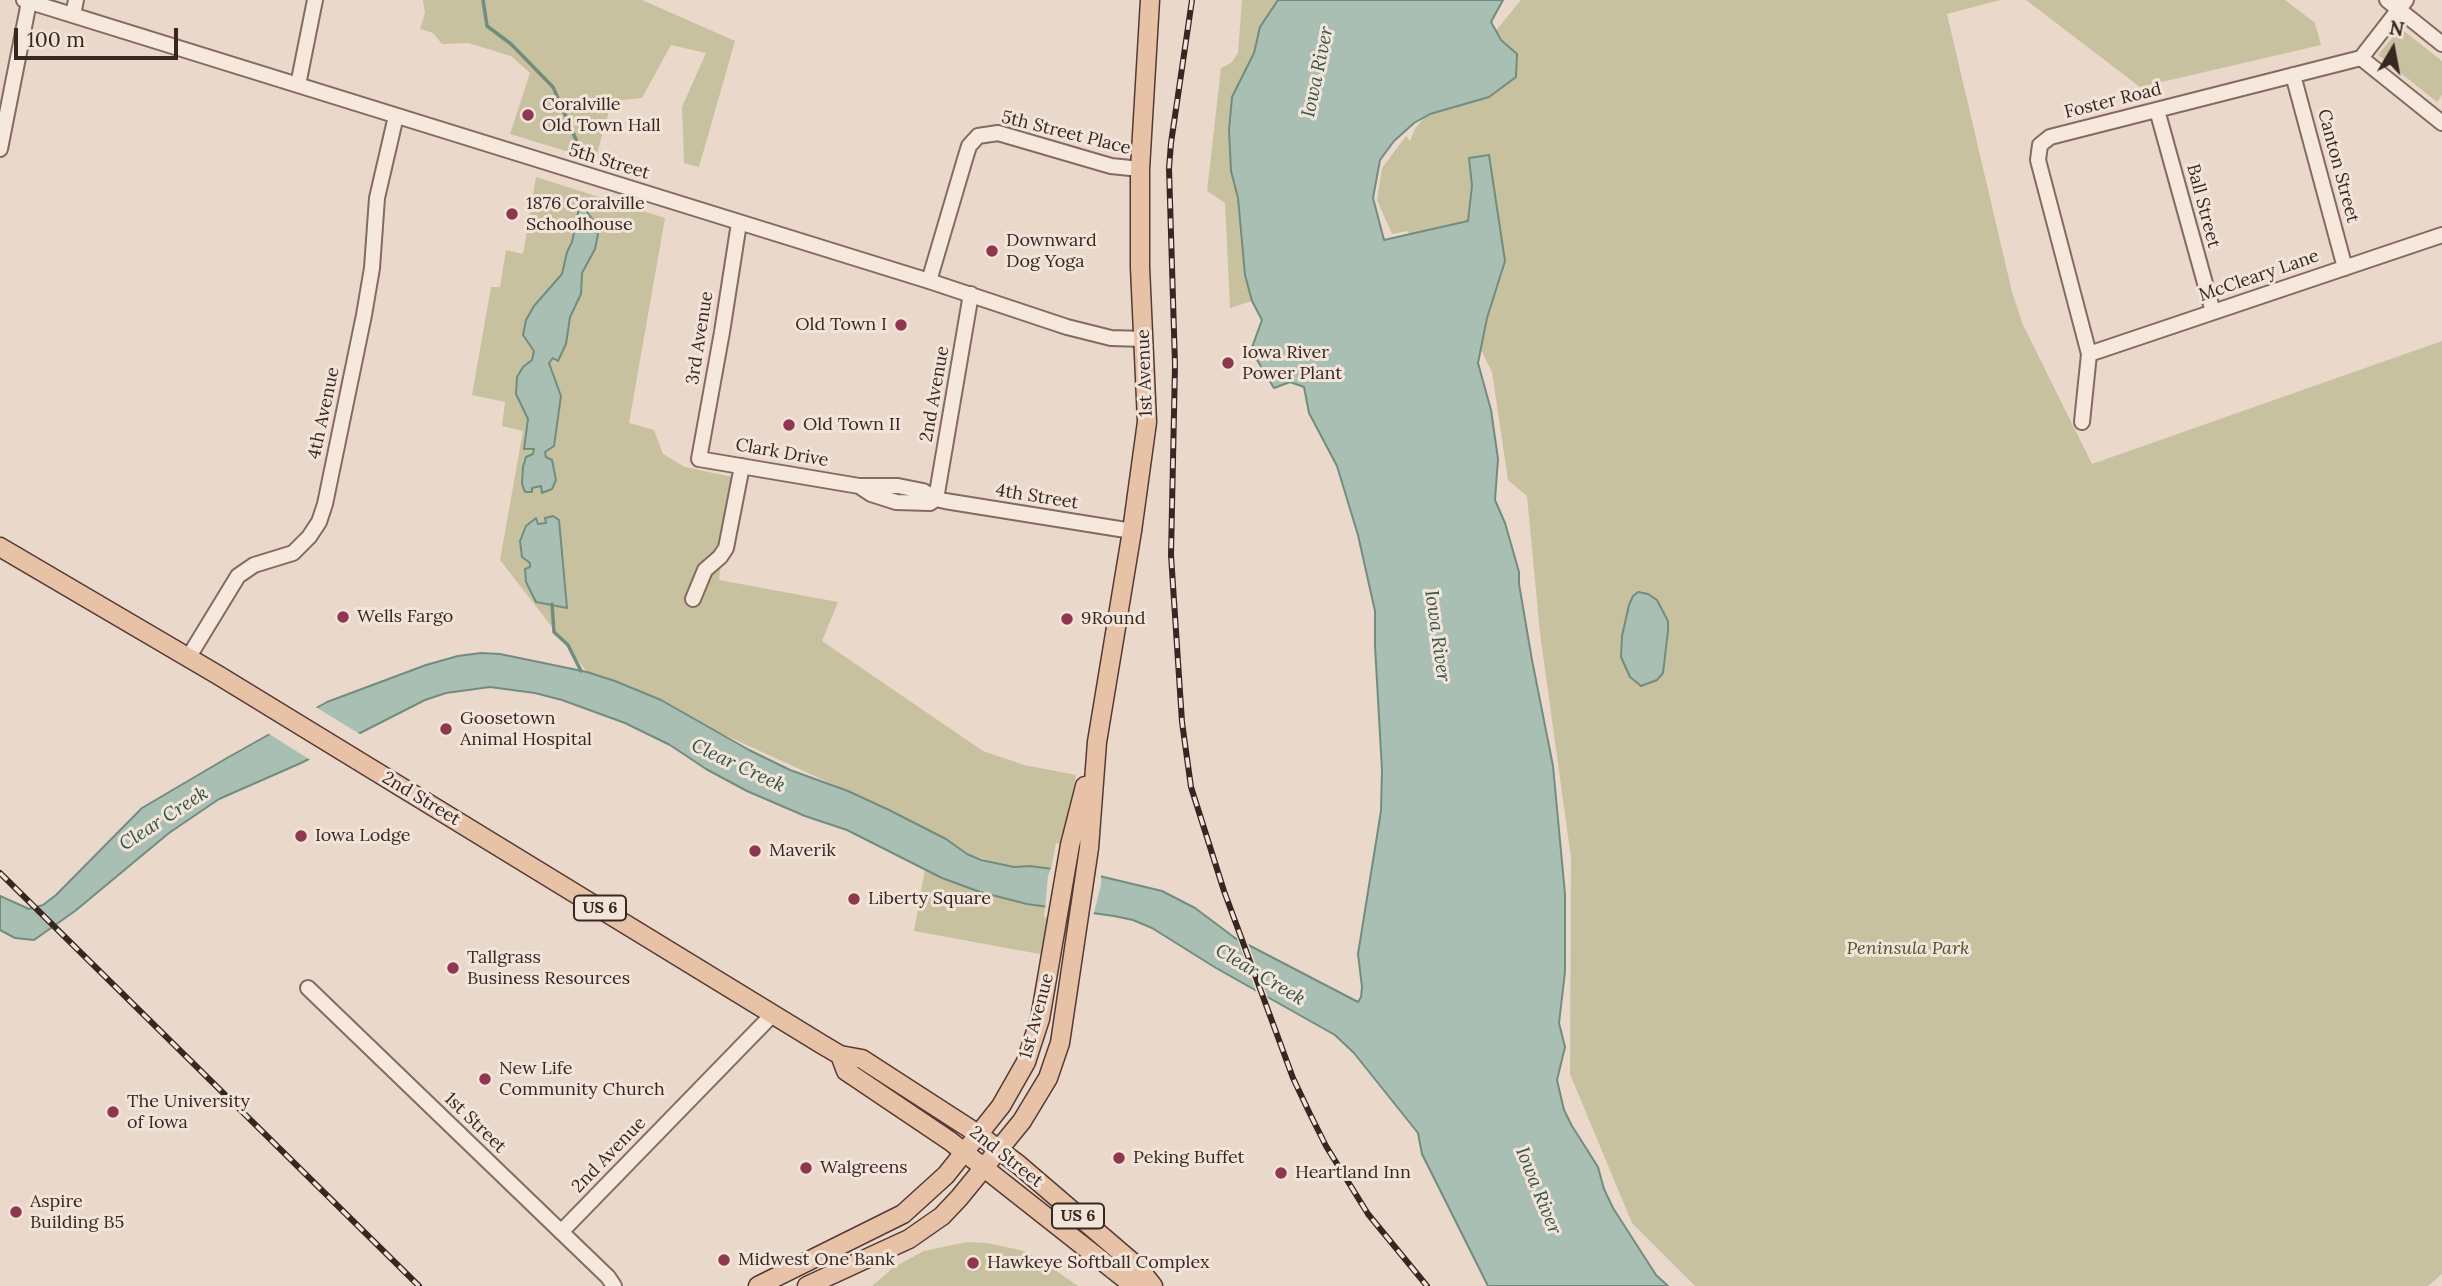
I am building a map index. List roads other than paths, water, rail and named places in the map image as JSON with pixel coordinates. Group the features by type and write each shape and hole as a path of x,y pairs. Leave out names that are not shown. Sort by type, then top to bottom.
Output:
{"main road":[{"name":"1st Avenue","path":"807,1286 926,1229 959,1198 1016,1129 1036,1099 1055,1059 1089,848 1097,742 1147,422 1140,267 1140,169 1150,0"},
{"name":"2nd Street","path":"0,547 271,708 841,1055 862,1059 998,1149 1138,1267 1153,1286"},
{"name":"1st Avenue","path":"758,1286 903,1214 932,1189 1001,1106 1026,1062 1040,1018 1070,845 1097,742"},
{"name":"2nd Street","path":"841,1055 846,1071 964,1152 1134,1286"}],"street":[{"path":"73,15 76,0"},
{"path":"298,85 315,0"},
{"path":"0,149 27,1"},
{"name":"5th Street","path":"27,1 971,294 1093,335 1144,339"},
{"path":"2442,44 2398,3 2361,58 2442,123"},
{"name":"Foster Road","path":"2082,422 2089,354 2038,160 2040,145 2050,137 2361,58"},
{"name":"Canton Street","path":"2293,75 2345,268"},
{"name":"Ball Street","path":"2157,110 2213,313"},
{"name":"4th Avenue","path":"188,658 238,576 254,565 293,553 319,522 364,315 372,268 377,198 396,116"},
{"name":"5th Street Place","path":"929,281 969,146 978,136 998,133 1111,166 1140,169"},
{"name":"3rd Avenue","path":"699,459 739,223"},
{"name":"McCleary Lane","path":"2089,354 2442,235"},
{"name":"2nd Avenue","path":"936,499 971,294"},
{"name":"Clark Drive","path":"699,459 859,486 898,486 923,491 936,499"},
{"path":"693,599 705,570 726,548 742,466"},
{"name":"4th Street","path":"936,499 1132,531"},
{"name":"1st Street","path":"308,988 608,1277 614,1286"},
{"name":"2nd Avenue","path":"561,1232 773,1014"}],"water":[{"path":"1278,0 1503,0 1491,22 1501,40 1517,54 1516,77 1489,97 1430,114 1414,123 1394,141 1380,160 1373,198 1384,240 1468,221 1472,186 1469,158 1489,155 1505,261 1487,318 1478,363 1491,410 1498,459 1495,500 1505,523 1519,572 1532,660 1553,766 1565,894 1565,972 1559,1023 1565,1047 1557,1080 1564,1110 1598,1167 1613,1208 1656,1275 1668,1286 1488,1286 1422,1154 1418,1133 1354,1053 1335,1035 1216,968 1152,928 1114,916 1027,904 980,892 942,878 847,830 805,816 747,791 706,769 670,745 625,723 535,693 490,687 446,693 425,700 301,763 219,799 169,833 75,911 34,940 15,938 0,930 0,896 29,909 43,905 142,808 327,702 426,665 458,656 500,654 587,672 661,700 749,750 790,770 848,791 889,810 981,860 1014,867 1030,866 1091,874 1162,891 1195,908 1235,938 1358,1002 1362,987 1358,954 1381,811 1382,770 1375,611 1358,535 1337,466 1309,413 1304,387 1290,382 1274,388 1251,350 1262,320 1252,301 1245,275 1238,198 1231,171 1229,130 1232,97 1254,53 1260,27"},
{"path":"587,205 587,212 599,228 595,249 582,273 581,294 570,317 566,344 558,361 553,358 549,363 561,396 554,446 545,452 546,457 552,460 556,480 552,489 542,493 541,486 532,488 532,492 525,492 522,484 523,467 526,457 533,454 534,449 524,449 528,419 516,394 517,377 523,367 532,360 534,351 523,335 526,320 534,306 562,274 572,242 577,206"},
{"path":"553,516 559,520 567,608 536,602 526,582 525,569 530,567 530,563 522,557 520,541 526,526 536,518 538,524 546,523 545,518"},
{"path":"1638,592 1657,600 1668,621 1663,673 1657,680 1641,686 1630,677 1621,657 1622,636 1629,605"}],"waterway":[{"path":"483,0 487,26 511,44 553,87 577,142"},
{"path":"552,604 554,632 568,645 581,671"}],"railway":[{"path":"1192,0 1169,168 1175,365 1171,555 1182,722 1191,787 1224,891 1293,1078 1310,1114 1326,1146 1368,1214 1427,1286"},
{"path":"0,873 419,1286"}],"place":[{"name":"Coralville Old Town Hall","path":"528,115"},
{"name":"1876 Coralville Schoolhouse","path":"512,214"},
{"name":"Downward Dog Yoga","path":"992,251"},
{"name":"Old Town I","path":"901,325"},
{"name":"Iowa River Power Plant","path":"1228,363"},
{"name":"Old Town II","path":"789,425"},
{"name":"Wells Fargo","path":"343,617"},
{"name":"9Round","path":"1067,619"},
{"name":"Goosetown Animal Hospital","path":"446,729"},
{"name":"Iowa Lodge","path":"301,836"},
{"name":"Maverik","path":"755,851"},
{"name":"Liberty Square","path":"854,899"},
{"name":"Tallgrass Business Resources","path":"453,968"},
{"name":"New Life Community Church","path":"485,1079"},
{"name":"The University of Iowa","path":"113,1112"},
{"name":"Peking Buffet","path":"1119,1158"},
{"name":"Walgreens","path":"806,1168"},
{"name":"Heartland Inn","path":"1281,1173"},
{"name":"Aspire Building B5","path":"16,1212"},
{"name":"Midwest One Bank","path":"724,1260"},
{"name":"Hawkeye Softball Complex","path":"973,1263"}],"water label":[{"name":"Iowa River","path":"1318,72"},
{"name":"Iowa River","path":"1437,636"},
{"name":"Clear Creek","path":"738,766"},
{"name":"Clear Creek","path":"164,819"},
{"name":"Clear Creek","path":"1260,975"},
{"name":"Iowa River","path":"1538,1191"}],"park label":[{"name":"Peninsula Park","path":"1908,949"}]}
